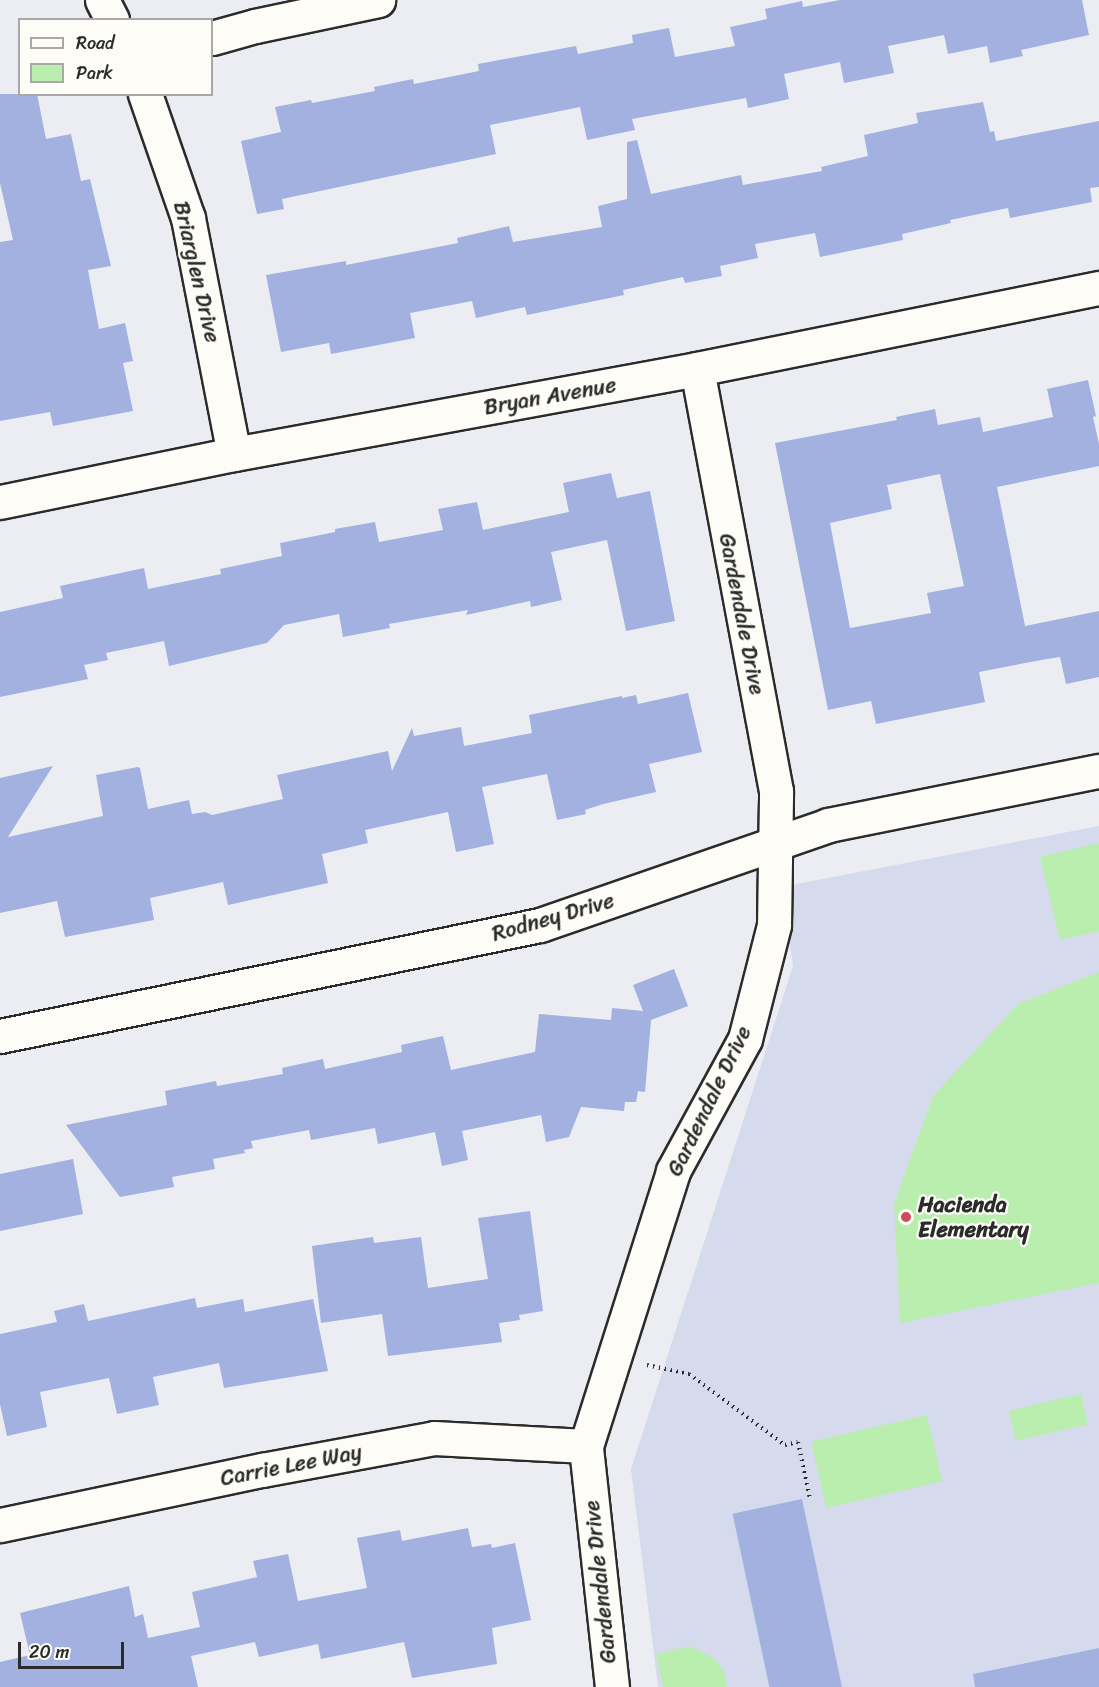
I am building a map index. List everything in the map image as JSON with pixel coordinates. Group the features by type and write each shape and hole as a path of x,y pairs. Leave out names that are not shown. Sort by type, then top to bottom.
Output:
{"street":[{"path":"102,0 111,18"},
{"path":"213,38 255,26 378,0"},
{"name":"Briarglen Drive","path":"146,96 188,218 234,454"},
{"name":"Bryan Avenue","path":"0,502 234,454 697,369 1099,288"},
{"name":"Gardendale Drive","path":"612,1687 586,1446 673,1171 745,1040 774,925 776,791 697,369"},
{"name":"Rodney Drive","path":"0,1036 540,925 828,825 1099,771"},
{"name":"Carrie Lee Way","path":"0,1525 262,1470 434,1438 586,1446"}],"path":[{"path":"641,1364 689,1374 785,1445 798,1442 810,1499"}],"shaded area":[{"name":"Hacienda Elementary","path":"1099,826 1099,1687 658,1687 631,1469 793,966 781,887"}],"green space":[{"path":"1099,843 1099,931 1060,940 1040,857"},
{"path":"1099,972 1099,1283 900,1323 894,1204 933,1096 1018,1004"},
{"path":"1081,1394 1088,1424 1016,1441 1009,1411"},
{"path":"927,1415 942,1481 826,1508 811,1442"},
{"path":"689,1646 714,1658 724,1671 727,1687 663,1687 656,1654"}],"building":[{"path":"840,0 1082,0 1089,35 1021,50 1023,56 990,63 987,46 948,54 944,35 888,46 894,73 844,83 840,62 784,74 789,99 748,108 746,98 632,119 635,130 587,140 580,107 490,125 496,154 282,199 284,209 257,214 241,141 281,132 275,107 311,100 312,103 375,91 374,87 413,79 414,84 479,71 478,64 576,46 578,54 633,43 632,35 669,28 675,57 735,46 730,27 767,19 765,9 802,1 803,7"},
{"path":"0,94 37,96 46,139 71,134 81,181 90,179 111,266 88,270 99,329 125,323 133,361 123,363 133,411 53,426 50,412 0,421 0,242 13,240 0,183"},
{"path":"983,102 990,132 994,131 996,141 1099,121 1099,187 1090,188 1092,202 1010,218 1008,208 950,220 951,223 902,234 903,240 820,257 815,233 755,244 758,258 720,266 722,276 685,283 683,277 623,290 624,295 527,315 525,307 476,318 472,301 410,313 415,338 331,354 329,343 281,352 266,275 346,261 346,265 458,243 457,238 509,226 513,242 602,227 598,206 627,199 627,142 637,140 651,194 741,175 743,185 822,171 821,167 868,156 864,135 918,123 916,113"},
{"path":"1088,380 1096,416 1093,417 1099,444 1099,466 997,487 1025,626 1099,611 1099,677 1066,684 1060,657 979,672 985,702 876,724 871,701 828,710 775,443 897,420 896,417 935,409 938,425 980,417 983,432 1053,417 1047,389","holes":["940,474 964,586 927,593 931,613 850,628 830,523 892,509 887,485"]},
{"path":"611,473 617,498 650,491 675,621 626,631 607,540 551,552 562,600 531,607 530,601 466,615 468,610 389,624 390,628 343,637 339,614 284,625 267,643 169,666 164,641 106,653 108,660 84,665 88,679 0,697 0,612 63,598 60,586 144,568 148,589 221,574 220,569 282,556 280,543 375,522 379,542 443,530 438,509 477,502 483,530 569,512 563,483"},
{"path":"688,693 702,752 649,764 656,792 603,804 585,810 586,814 557,820 547,774 482,787 494,844 456,852 448,812 365,830 368,843 322,854 328,883 228,905 223,882 150,898 154,920 65,937 57,901 0,913 0,778 53,766 8,837 103,816 96,775 138,767 148,809 189,800 192,814 205,812 212,815 283,799 277,775 388,751 392,771 412,728 414,736 461,727 464,746 532,733 529,715 622,696 622,698 636,695 638,704"},
{"path":"674,969 688,1006 651,1020 645,1092 638,1091 636,1102 625,1102 624,1111 581,1107 569,1137 546,1142 541,1115 462,1131 468,1160 442,1166 435,1132 378,1144 375,1128 311,1140 309,1130 251,1141 253,1148 244,1150 245,1153 213,1159 215,1169 172,1177 174,1187 120,1197 66,1125 167,1105 165,1091 216,1081 217,1086 283,1074 282,1068 323,1059 325,1069 402,1052 401,1045 443,1036 451,1070 535,1052 539,1014 611,1020 612,1008 643,1011 633,985"},
{"path":"73,1159 83,1214 0,1231 0,1174"},
{"path":"530,1211 543,1311 519,1315 520,1320 499,1323 502,1342 388,1356 382,1314 321,1323 312,1246 373,1237 374,1243 421,1237 428,1288 488,1279 478,1218"},
{"path":"195,1298 197,1308 243,1299 245,1312 313,1299 328,1371 224,1388 219,1363 153,1377 159,1405 117,1414 109,1378 40,1392 47,1427 7,1436 0,1404 0,1334 57,1322 54,1311 84,1304 88,1321"},
{"path":"802,1499 842,1687 769,1687 733,1514"},
{"path":"468,1528 472,1547 491,1544 492,1548 515,1543 531,1620 492,1628 497,1664 412,1678 404,1642 321,1659 318,1644 259,1657 255,1642 191,1656 198,1687 0,1687 0,1662 30,1655 20,1613 129,1586 135,1617 143,1614 148,1638 200,1627 192,1592 257,1577 253,1561 288,1554 298,1601 367,1588 357,1538 400,1530 402,1541"},
{"path":"1099,1648 1099,1687 975,1687 973,1674"}],"place":[{"name":"Hacienda Elementary","path":"906,1217"}]}
